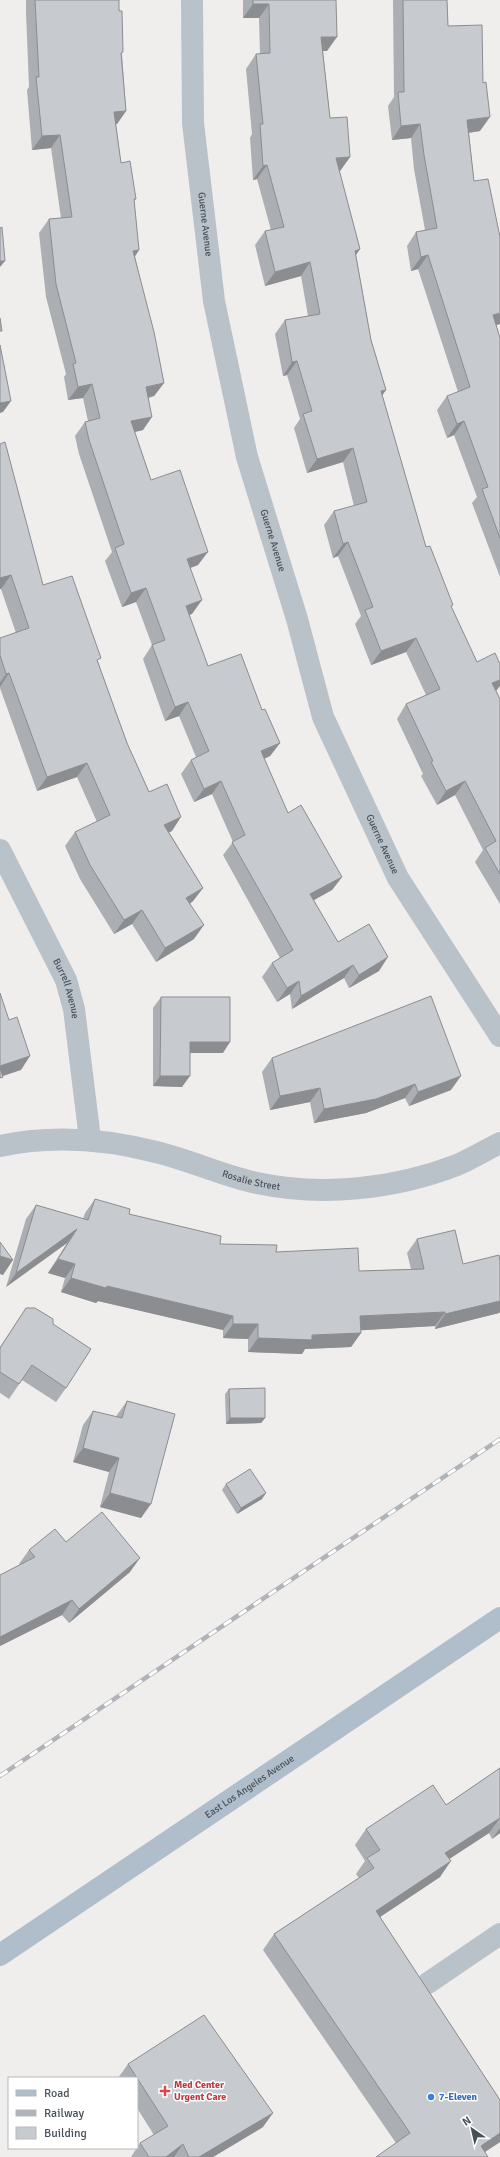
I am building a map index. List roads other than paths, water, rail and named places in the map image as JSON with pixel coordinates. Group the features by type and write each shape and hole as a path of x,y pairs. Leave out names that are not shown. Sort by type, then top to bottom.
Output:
{"main road":[{"name":"East Los Angeles Avenue","path":"0,1955 500,1618"}],"street":[{"name":"Guerne Avenue","path":"192,0 193,123 214,301 247,457 297,619 324,717 398,878 500,1036"},
{"name":"Burrell Avenue","path":"0,850 66,980 74,1009 90,1139"},
{"name":"Rosalie Street","path":"0,1146 22,1141 90,1139 156,1152 256,1183 304,1189 350,1189 404,1181 457,1165 500,1143"},
{"path":"428,1983 500,1934"}],"railway":[{"path":"0,1776 500,1439"}],"place":[{"name":"Med Center Urgent Care","path":"165,2091"},
{"name":"7-Eleven","path":"431,2097"}]}
